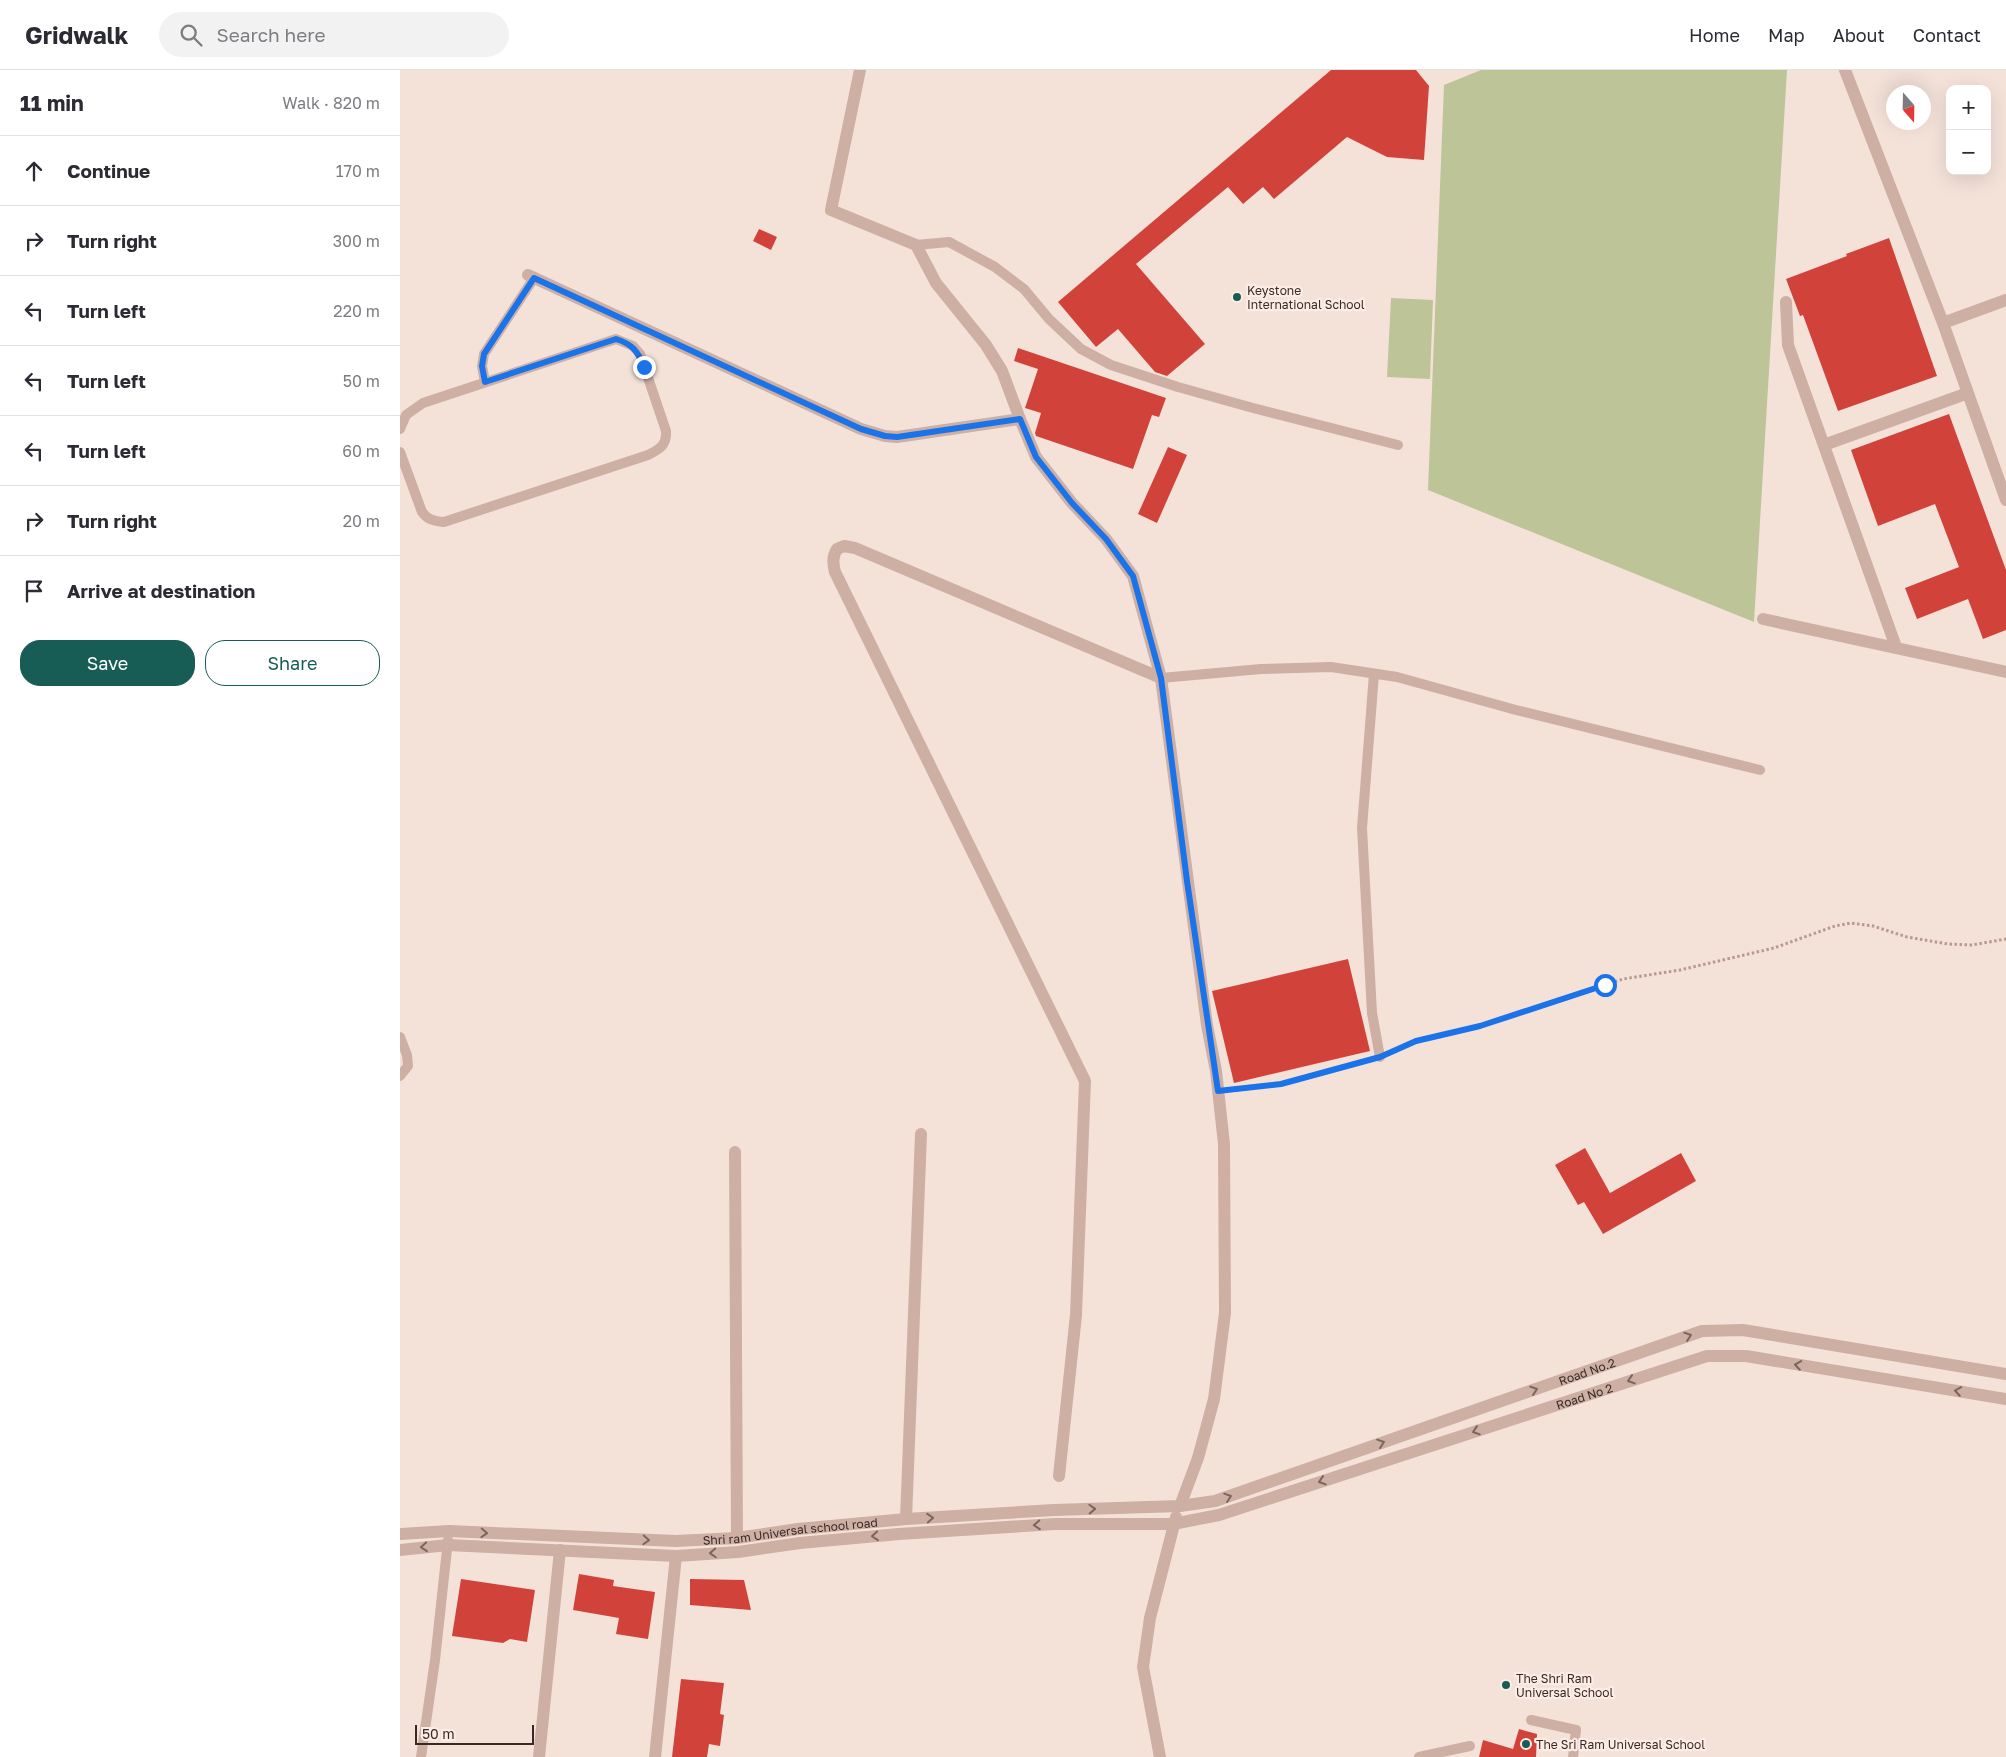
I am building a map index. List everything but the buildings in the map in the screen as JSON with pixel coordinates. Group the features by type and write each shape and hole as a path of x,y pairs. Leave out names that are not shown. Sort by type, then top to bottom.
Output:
{"street":[{"path":"860,70 831,210 916,245 936,283 986,345 1002,371 1036,457 1072,503 1106,539 1133,576 1161,678 1224,1144 1224,1313 1214,1399 1198,1458 1173,1524 1150,1618 1143,1667 1160,1757"},
{"path":"1845,70 1942,323 2006,500"},
{"path":"531,276 861,429 874,433 897,437 1020,419"},
{"path":"1942,323 2006,300"},
{"path":"1786,302 1788,345 1896,646"},
{"path":"1824,445 1968,393"},
{"path":"1059,1476 1076,1315 1086,1081 836,572 833,554 836,549 844,546 855,548 1161,678"},
{"path":"1763,619 1896,646 2006,672"},
{"path":"906,1519 921,1134"},
{"path":"735,1152 737,1538"},
{"name":"Road No.2","path":"1180,1506 1215,1501 1702,1331 1743,1330 2006,1374"},
{"name":"Road No 2","path":"1173,1524 1219,1515 1707,1356 1746,1356 2006,1399"},
{"name":"Shri ram Universal school road","path":"400,1534 448,1531 676,1541 737,1538 798,1529 906,1519 1054,1510 1180,1506"},
{"name":"Shri ram Universal school road","path":"400,1550 448,1545 676,1556 738,1552 800,1543 928,1532 1055,1524 1173,1524"},
{"path":"539,1757 560,1550"},
{"path":"655,1757 676,1556"}],"lane":[{"path":"916,245 949,242 995,267 1024,289 1049,319 1082,349 1111,365 1243,406 1398,445"},
{"path":"485,382 482,366 484,354 531,276"},
{"path":"400,428 406,415 423,403 605,341 616,339 632,346 640,354 666,431 666,440 663,446 648,455 444,522 433,521 422,512 400,452"},
{"path":"1161,678 1261,669 1331,667 1397,678 1516,710 1760,770"},
{"path":"1374,674 1362,828 1372,1013 1380,1057"},
{"path":"400,1038 407,1055 408,1066 400,1076"},
{"path":"420,1757 435,1660 448,1531"},
{"path":"1531,1720 1576,1730 1573,1757"},
{"path":"1419,1757 1470,1746"}],"path":[{"path":"1218,1091 1281,1084 1380,1057 1416,1041 1480,1026 1623,979 1680,970 1774,948 1843,924 1851,923 1873,926 1907,937 1948,944 1972,945 2006,939"}],"green space":[{"path":"1481,70 1787,70 1754,622 1428,490 1444,85"},
{"path":"1391,298 1433,300 1430,379 1387,377"}],"place":[{"name":"Keystone International School","path":"1237,297"},
{"name":"The Shri Ram Universal School","path":"1506,1685"},
{"name":"The Sri Ram Universal School","path":"1526,1744"}],"route":[{"path":"644,367 640,354 632,346 616,339 605,341 485,382 482,366 484,354 534,278 861,429 874,433 897,437 1020,419 1036,457 1072,503 1106,539 1133,576 1151,637 1161,678 1187,881 1218,1091 1281,1084 1380,1057 1416,1041 1480,1026 1605,985"}]}
